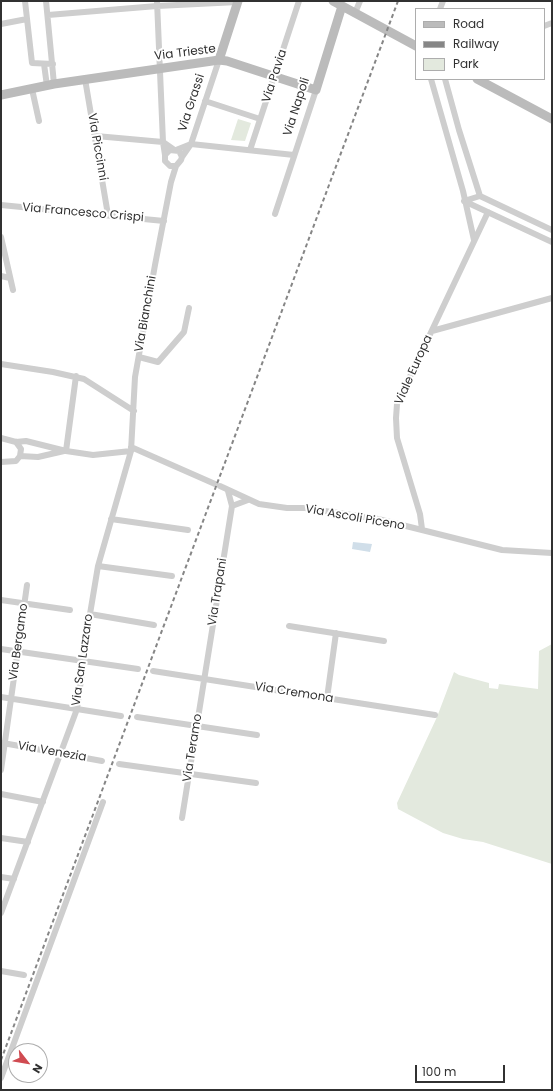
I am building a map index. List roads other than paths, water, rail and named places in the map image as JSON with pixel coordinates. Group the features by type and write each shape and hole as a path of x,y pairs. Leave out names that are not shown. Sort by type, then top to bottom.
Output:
{"street":[{"path":"25,1 32,64 53,64"},
{"path":"46,1 53,64 51,85"},
{"name":"Via Pavia","path":"250,150 299,1"},
{"path":"333,1 415,45"},
{"path":"355,13 360,1"},
{"path":"48,15 157,4 238,2"},
{"name":"Via Grassi","path":"182,157 191,144 238,2"},
{"path":"157,4 163,142 171,182"},
{"name":"Via Napoli","path":"275,214 342,6"},
{"path":"1,24 27,18"},
{"name":"Via Trieste","path":"1,95 85,79 219,60 227,61 316,90"},
{"path":"44,64 51,85"},
{"name":"Via Piccinni","path":"85,79 96,136 108,215"},
{"path":"474,240 431,82 445,80 480,196"},
{"path":"479,80 552,118"},
{"path":"32,89 39,121"},
{"path":"205,101 260,120"},
{"path":"96,136 163,142 174,149 182,157 180,164 176,166 167,164"},
{"path":"165,155 174,149 191,144 294,155"},
{"name":"Via Bianchini","path":"131,449 135,377 138,357 171,182 176,166"},
{"path":"464,201 480,196 552,230"},
{"path":"464,201 552,242"},
{"name":"Via Francesco Crispi","path":"1,205 164,220"},
{"name":"Viale Europa","path":"422,530 420,514 397,438 397,404 488,212"},
{"path":"1,237 13,290"},
{"path":"1,276 10,278"},
{"path":"432,331 552,298"},
{"path":"138,357 158,362 184,332 189,308"},
{"path":"1,364 76,376 84,379 134,411"},
{"path":"66,451 76,376"},
{"path":"1,438 16,442 26,441 66,451 93,455 131,449"},
{"path":"1,462 16,461 20,456 21,449 16,442"},
{"name":"Via Ascoli Piceno","path":"131,449 259,504 277,507 306,508 378,519 502,550 552,553"},
{"name":"Via San Lazzaro","path":"1,913 77,709 98,566 131,449"},
{"path":"20,456 38,457 66,451"},
{"name":"Via Trapani","path":"204,678 232,506 228,491"},
{"path":"232,506 248,500"},
{"path":"111,519 188,530"},
{"path":"98,566 172,576"},
{"name":"Via Bergamo","path":"1,770 3,743 19,651 27,585"},
{"path":"1,600 70,610"},
{"path":"90,614 154,625"},
{"path":"289,626 384,641"},
{"path":"327,698 336,633"},
{"path":"1,648 138,669"},
{"name":"Via Cremona","path":"153,671 435,715"},
{"name":"Via Teramo","path":"182,818 204,678"},
{"path":"1,697 121,716"},
{"path":"137,717 257,735"},
{"name":"Via Venezia","path":"3,743 102,761"},
{"path":"119,764 256,783"},
{"path":"1,794 43,802"},
{"path":"1,1078 103,802"},
{"path":"1,838 28,842"},
{"path":"1,877 14,879"},
{"path":"1,971 24,975"}],"railway":[{"path":"1,1060 398,1"}]}
